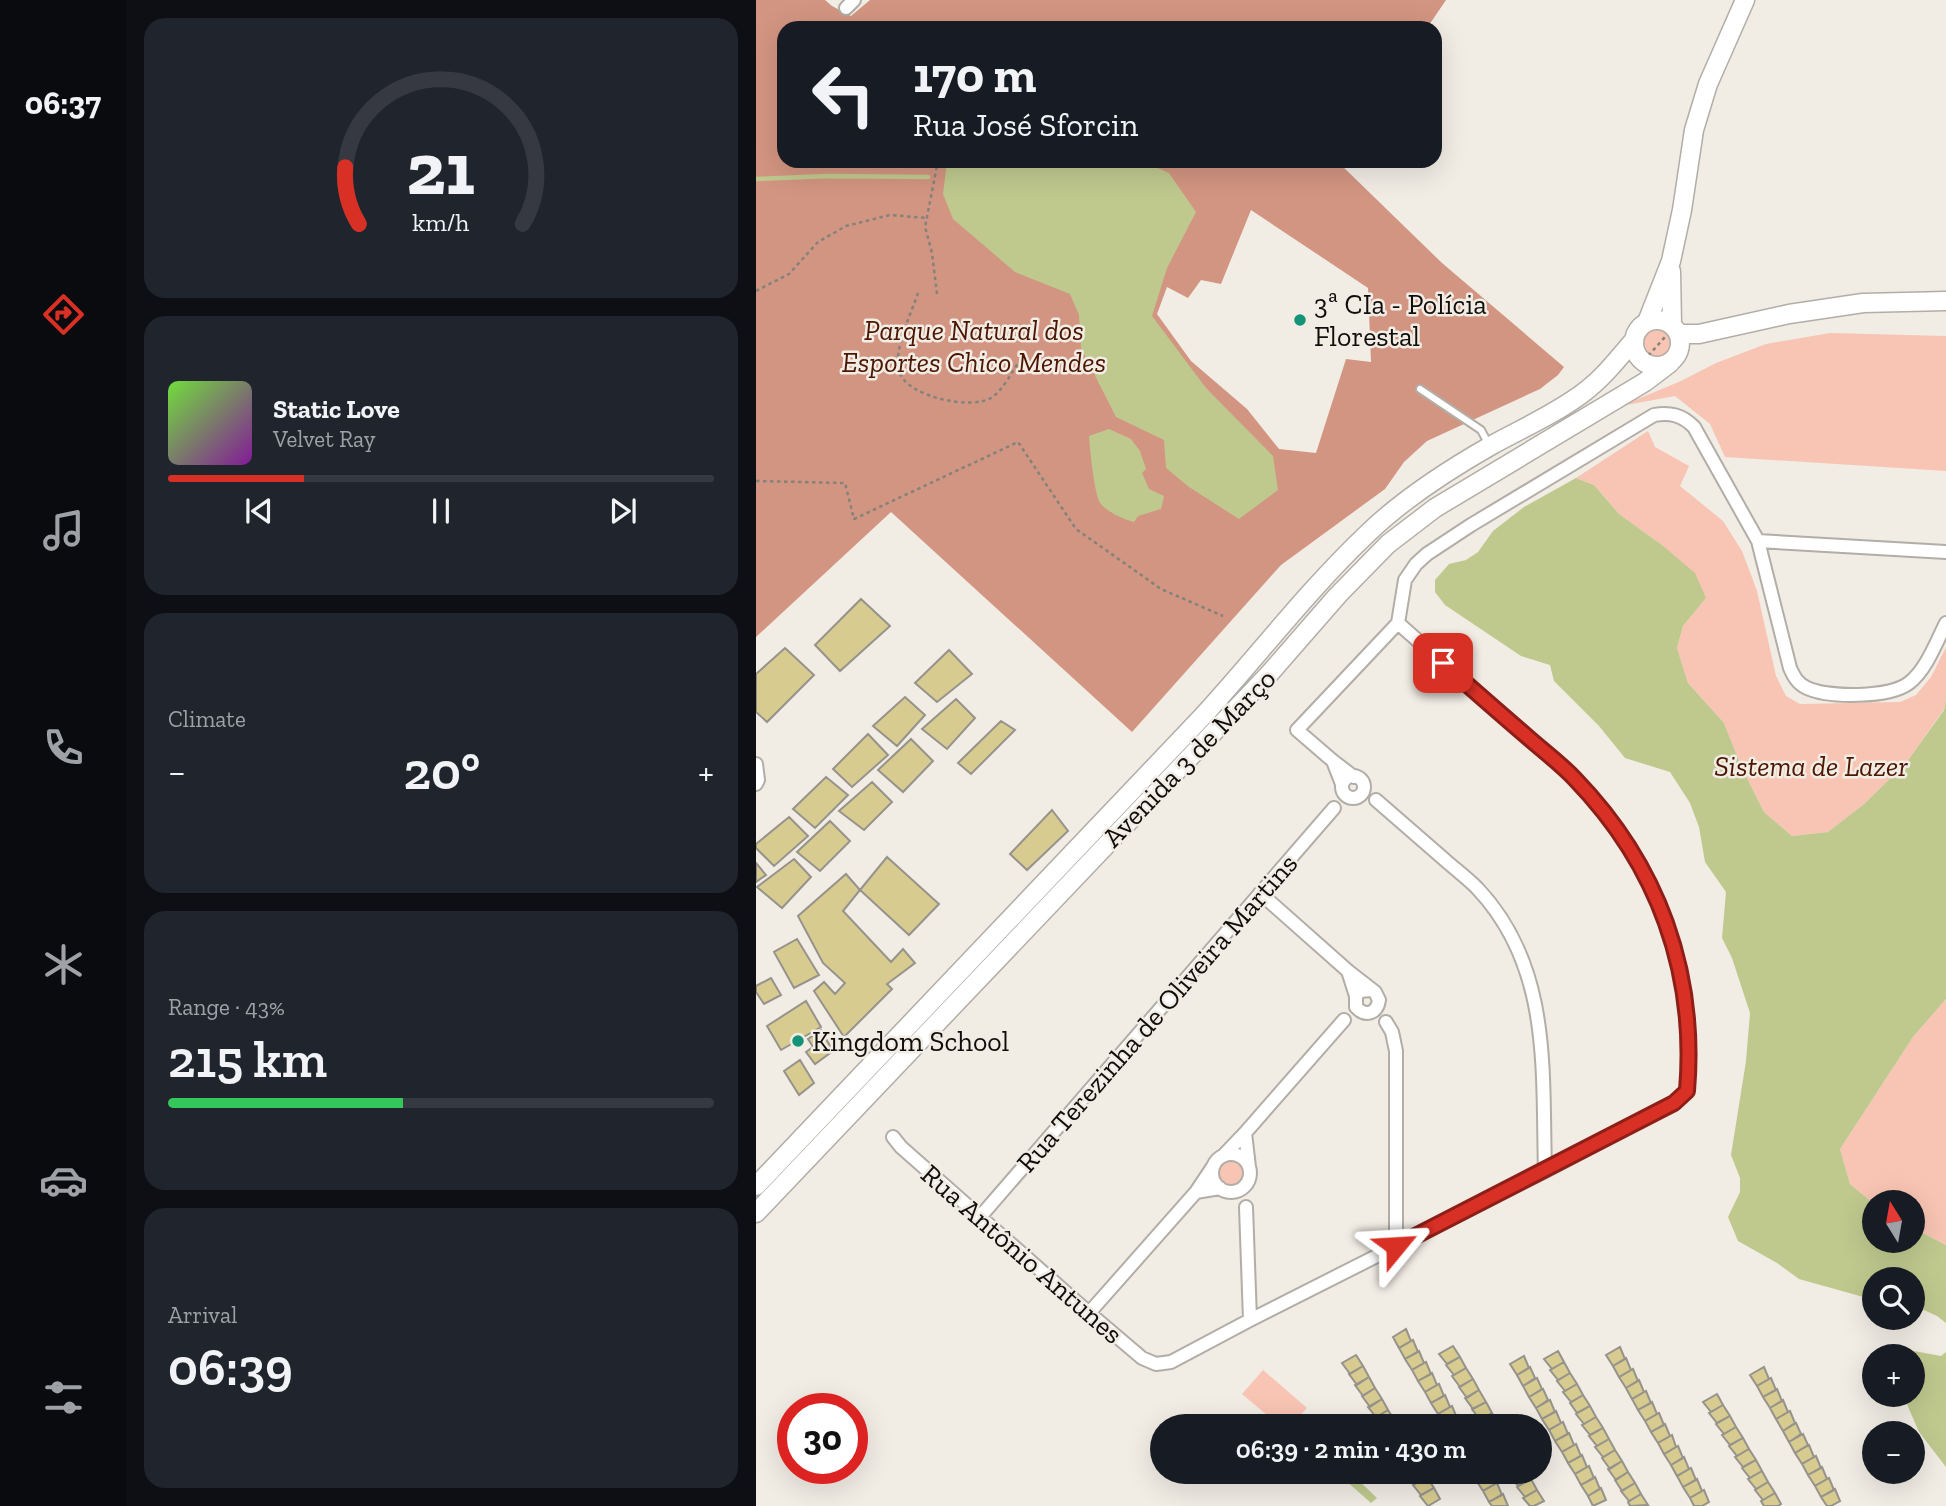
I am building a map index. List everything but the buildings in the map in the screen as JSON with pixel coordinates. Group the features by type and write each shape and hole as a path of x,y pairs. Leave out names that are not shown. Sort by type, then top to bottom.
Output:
{"main road":[{"path":"1671,261 1675,330 1680,347 1672,361 1658,366 1643,362 1635,352 1634,340 1639,329 1647,322 1671,261 1694,131 1707,84 1745,0"},
{"path":"1647,322 1660,320 1675,330 1699,334 1789,314 1863,303 1946,301"},
{"name":"Avenida 3 de Março","path":"756,1213 1270,673 1346,586 1388,544 1435,508 1645,382 1672,361 1721,334 1750,322"},
{"name":"Avenida 3 de Março","path":"756,1186 1203,715 1366,534 1392,511 1432,483 1584,393 1634,340"}],"street":[{"path":"1545,1171 1540,1033 1531,983 1505,924 1476,887 1376,800 1359,780 1297,730 1398,623 1405,580 1416,564 1494,510 1654,415 1674,414 1694,427 1758,541 1790,668 1797,682 1808,689 1827,693 1886,693 1901,688 1912,681 1922,668 1946,623"},
{"path":"1758,541 1946,552"},
{"path":"1245,1133 1249,1174 1246,1208 1250,1320 1545,1171 1674,1103 1687,1091 1688,1024 1684,986 1662,912 1635,856 1614,825 1575,779 1398,623"},
{"path":"1333,761 1344,794 1376,800"},
{"path":"756,764 756,784"},
{"path":"1342,786 1347,778 1359,780"},
{"path":"1354,798 1363,791 1359,780"},
{"name":"Rua Terezinha de Oliveira Martins","path":"980,1217 1334,808 1342,786"},
{"name":"Rua Terezinha de Oliveira Martins","path":"1334,808 1354,798"},
{"path":"1260,893 1375,995 1392,1032 1396,1051 1396,1246"},
{"path":"1348,971 1356,1007 1386,1022"},
{"path":"1089,1313 1196,1192 1218,1161 1344,1020 1355,998 1364,990 1375,995"},
{"path":"1344,1020 1374,1011 1377,1008 1375,995"},
{"name":"Rua Antônio Antunes","path":"893,1138 1142,1358 1156,1364 1171,1362 1250,1320"},
{"path":"1196,1192 1225,1190 1241,1189 1249,1174 1247,1162 1237,1155 1231,1154 1218,1161 1213,1169 1214,1179 1225,1190 1246,1208"}],"lane":[{"path":"1420,389 1481,430 1489,447"}],"path":[{"path":"937,168 925,227 932,253 937,293"},
{"path":"756,291 789,274 818,242 846,226 890,215 927,218"},
{"path":"918,293 897,357 899,374 908,385 918,392 951,400 989,400 1018,363"},
{"path":"756,481 845,483 854,519 1018,442 1076,529 1161,589 1223,616"}],"green space":[{"name":"Parque Natural dos Esportes Chico Mendes","path":"756,0 825,0 851,16 870,0 1446,0 1432,21 777,21 777,168 1344,168 1442,263 1564,367 1540,389 1427,441 1404,462 1385,489 1281,565 1132,732 891,512 756,637","holes":["1251,210 1368,288 1371,362 1346,359 1316,453 1279,449 1247,409 1191,361 1157,314 1167,287 1188,298 1201,280 1221,284"]},
{"path":"1656,329 1667,333 1671,344 1667,355 1656,359 1645,355 1641,344 1645,333"},
{"path":"1830,333 1946,336 1946,471 1725,457 1710,424 1675,396 1621,406 1716,363 1766,344"},
{"name":"Sistema de Lazer","path":"1648,431 1655,447 1689,466 1680,486 1723,521 1742,551 1757,591 1776,676 1786,696 1800,704 1900,702 1916,695 1931,677 1946,647 1944,709 1906,763 1864,804 1828,832 1792,836 1764,812 1741,766 1724,723 1688,683 1677,648 1683,626 1706,598 1662,545 1619,514 1594,485 1576,478"},
{"path":"1946,999 1946,1245 1925,1234 1925,1190 1862,1190 1862,1194 1850,1184 1840,1149 1913,1037"},
{"path":"1231,1158 1242,1162 1246,1173 1242,1184 1231,1188 1220,1184 1216,1173 1220,1162"},
{"path":"1263,1370 1307,1408 1302,1414 1266,1414 1242,1394"}],"shaded area":[{"path":"946,168 1157,168 1169,173 1196,212 1167,268 1152,316 1206,388 1273,456 1278,490 1239,519 1189,487 1166,468 1164,440 1116,417 1081,348 1079,315 1070,294 1015,272 953,219 943,194"},
{"path":"1109,429 1131,439 1140,451 1146,469 1142,473 1149,489 1164,496 1161,509 1138,516 1134,522 1107,509 1098,498 1089,436"},
{"path":"1576,478 1594,485 1619,514 1695,573 1706,598 1683,626 1677,648 1688,683 1724,723 1741,766 1764,812 1792,836 1828,832 1864,804 1906,763 1944,710 1946,700 1946,999 1913,1037 1840,1149 1850,1184 1862,1194 1862,1253 1925,1253 1925,1234 1946,1245 1946,1323 1925,1310 1925,1267 1862,1267 1862,1297 1799,1279 1738,1241 1728,1217 1740,1192 1740,1178 1731,1155 1746,1061 1750,1013 1732,958 1722,938 1726,892 1705,862 1699,827 1690,803 1670,772 1625,758 1599,726 1554,681 1550,665 1521,656 1445,605 1435,592 1435,580 1449,564 1466,560 1478,552 1493,531 1524,507"},
{"path":"1946,1352 1946,1467 1925,1440 1925,1421 1914,1421 1908,1407 1925,1407 1925,1353 1941,1356"},
{"path":"1350,1484 1362,1484 1377,1498 1371,1503"}],"waterway":[{"path":"756,179 828,176 928,177"}],"place":[{"name":"3ª CIa - Polícia Florestal","path":"1300,320"},
{"name":"Kingdom School","path":"798,1041"}],"route":[{"path":"1396,1246 1674,1103 1687,1091 1689,1067 1684,986 1675,949 1650,883 1635,856 1614,825 1575,779 1443,663"}]}
